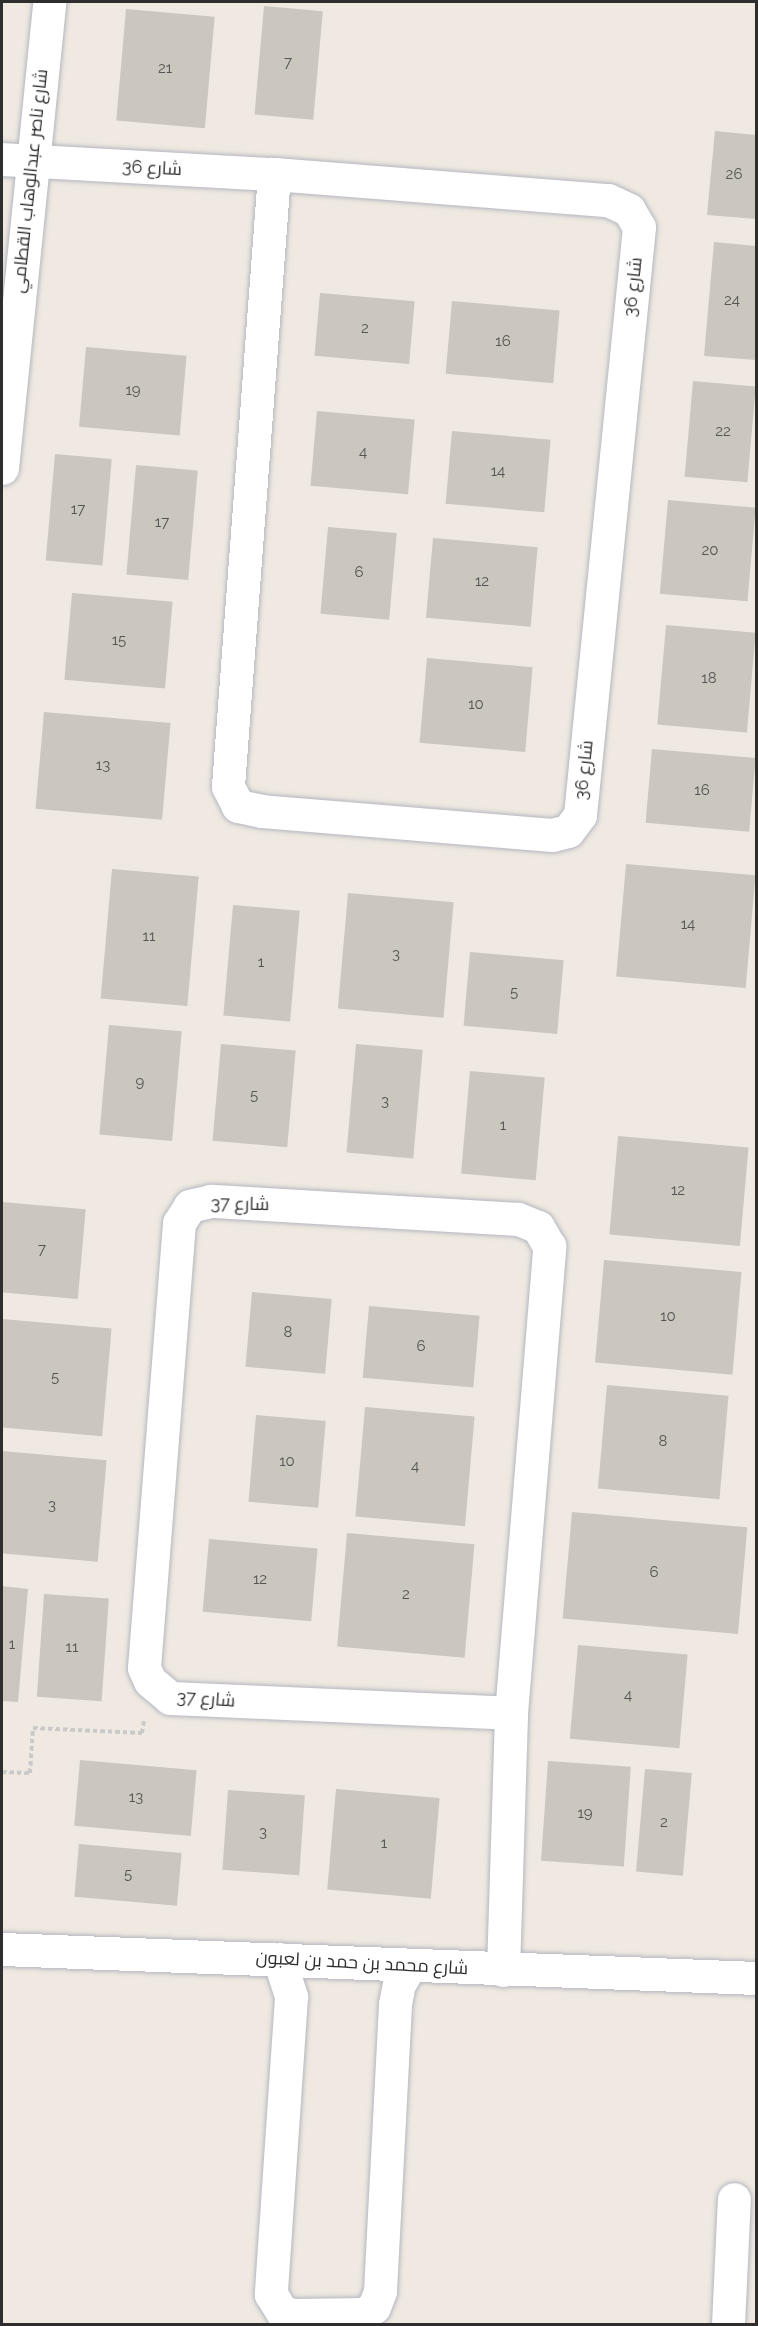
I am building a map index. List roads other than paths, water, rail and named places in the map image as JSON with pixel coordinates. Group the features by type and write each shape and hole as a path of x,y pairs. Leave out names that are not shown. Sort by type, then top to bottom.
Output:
{"street":[{"name":"شارع ناصر عبدالوهاب القطامي","path":"2,468 16,161 49,2"},
{"name":"شارع 36","path":"16,161 274,174 608,200 629,210 639,227 580,814 568,831 552,835 262,811 238,806 228,786 274,174"},
{"name":"شارع 37","path":"502,1970 511,1713 549,1246 538,1227 518,1219 211,1201 190,1206 179,1222 144,1668 150,1681 170,1698 511,1713"},
{"name":"شارع محمد بن حمد بن لعبون","path":"2,1949 756,1978"},
{"path":"279,1959 291,1997 271,2294 282,2312 294,2315 364,2314 374,2307 380,2291 395,2004 399,1984 410,1966"},
{"name":"شارع محمد بن حمد بن لعبون","path":"723,1978 756,1988"},
{"path":"728,2325 734,2199"}]}
